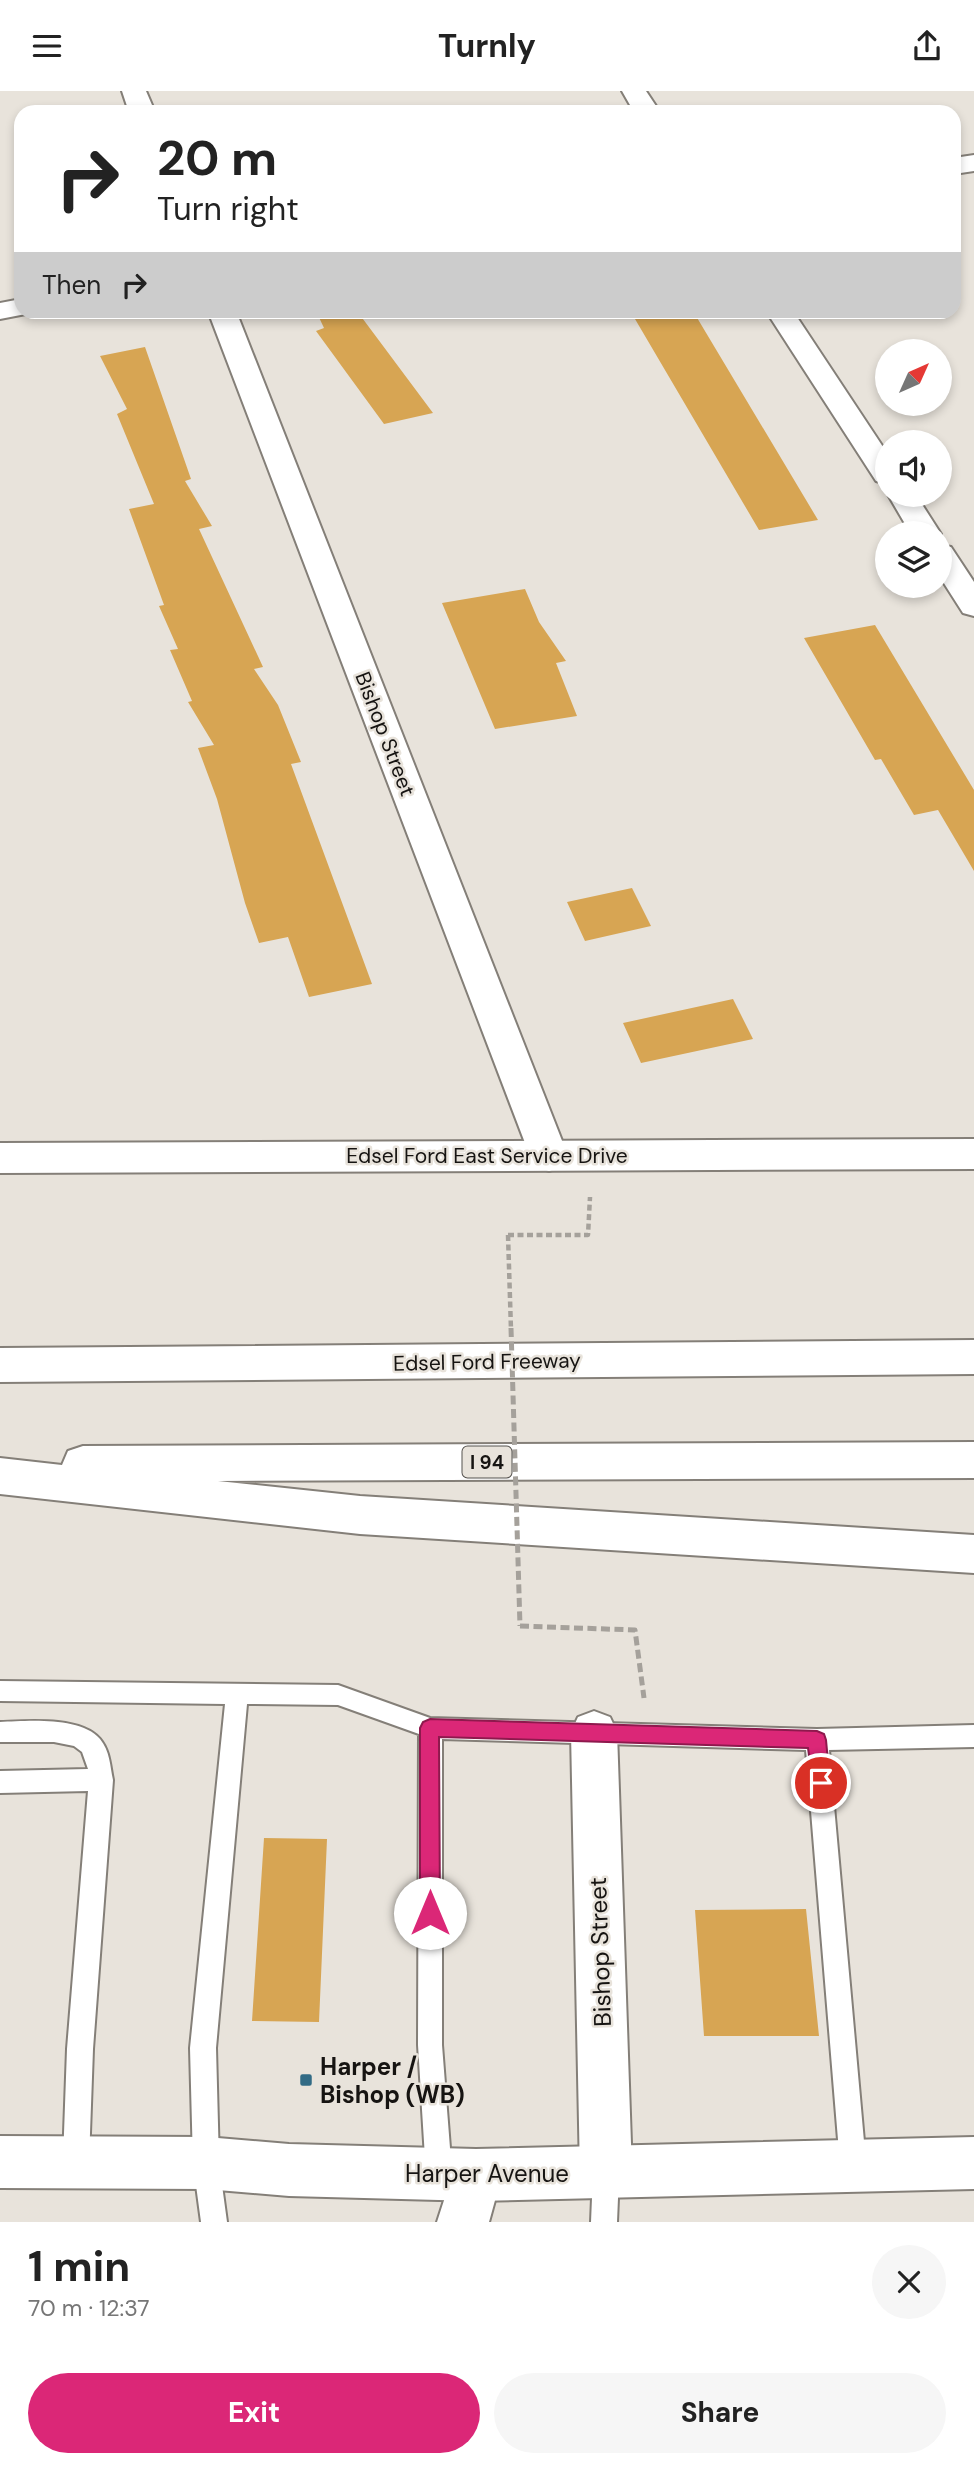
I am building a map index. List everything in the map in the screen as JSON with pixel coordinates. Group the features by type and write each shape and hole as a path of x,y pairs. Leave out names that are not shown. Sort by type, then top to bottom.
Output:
{"main road":[{"name":"Bishop Street","path":"225,319 549,1156"},
{"path":"784,319 875,457"},
{"path":"952,572 974,606"},
{"name":"Edsel Ford East Service Drive","path":"0,1159 974,1154"},
{"path":"921,1357 974,1343"},
{"name":"Edsel Ford Freeway","path":"0,1365 974,1357"},
{"name":"I 94","path":"0,1464 974,1460"},
{"path":"0,1476 360,1515 974,1554"},
{"name":"Bishop Street","path":"594,1732 606,2173"},
{"name":"Harper Avenue","path":"0,2162 206,2163 289,2170 459,2191 606,2173 974,2163"}],"lane":[{"path":"0,1691 338,1695 430,1728 817,1740 974,1738"},
{"path":"214,2222 206,2163 203,2048 237,1694"},
{"path":"430,1728 430,2045 459,2191"},
{"path":"0,1733 79,1736 88,1741 96,1753 101,1780 80,2049 76,2163"},
{"path":"817,1740 853,2166"},
{"path":"0,1782 101,1780"},
{"path":"604,2222 606,2173"}],"path":[{"path":"592,1156 588,1235 508,1235 520,1626 635,1630 649,1733"}],"building":[{"path":"320,319 363,319 433,413 384,424 316,331 324,328"},
{"path":"635,319 698,319 818,520 759,530"},
{"path":"145,347 191,479 185,481 212,526 199,529 263,667 254,669 278,705 301,762 291,764 372,984 309,997 288,937 259,943 245,903 217,799 198,748 214,745 188,702 192,701 170,650 178,649 159,606 164,605 129,509 154,504 117,414 127,409 100,356"},
{"path":"525,589 539,622 566,661 556,663 577,716 495,729 442,603"},
{"path":"875,625 974,790 974,871 938,810 914,815 881,759 875,760 804,638"},
{"path":"632,888 651,926 585,941 567,902"},
{"path":"733,999 753,1039 641,1063 623,1023"},
{"path":"264,1838 327,1839 319,2022 252,2021"},
{"path":"806,1909 819,2036 704,2036 695,1910"}],"place":[{"name":"Harper / Bishop (WB)","path":"306,2080"}],"route":[{"path":"430,1913 430,1728 817,1740 821,1783"}]}
